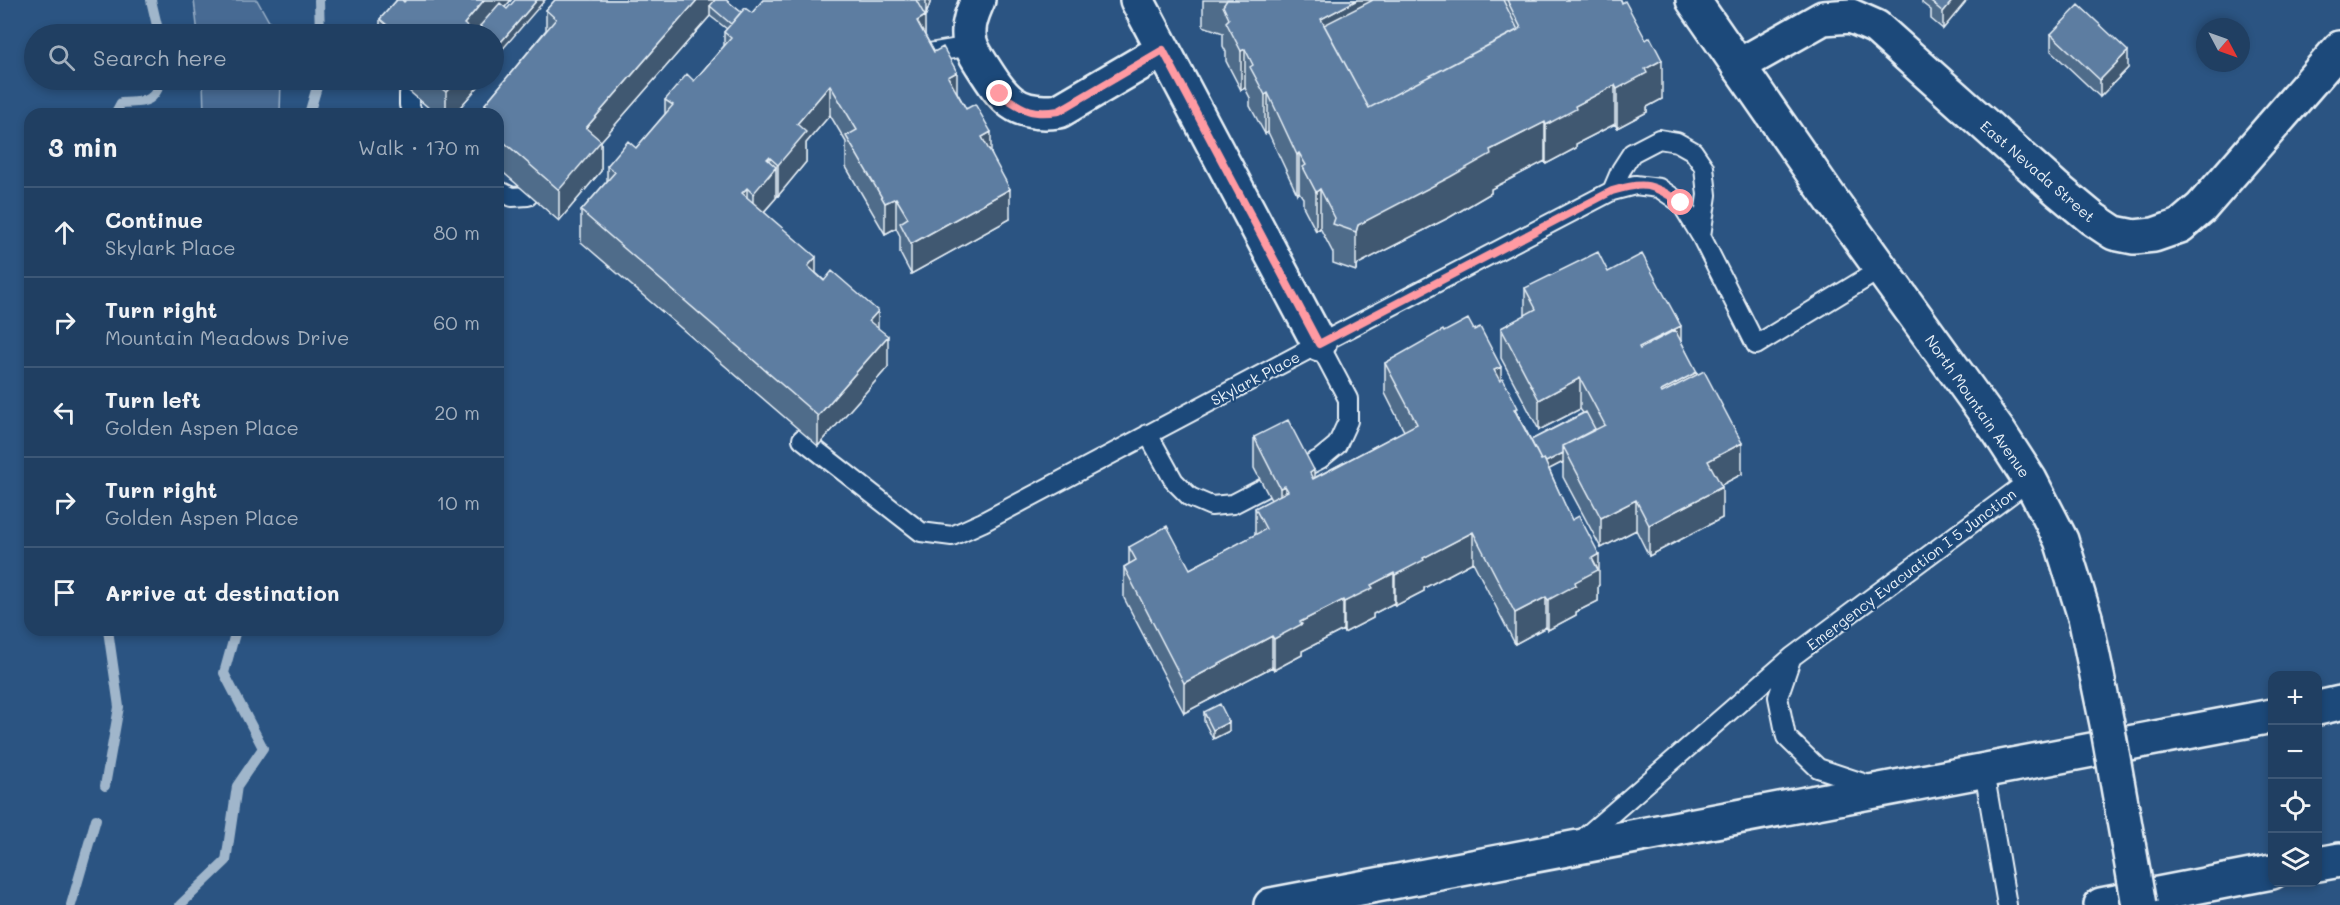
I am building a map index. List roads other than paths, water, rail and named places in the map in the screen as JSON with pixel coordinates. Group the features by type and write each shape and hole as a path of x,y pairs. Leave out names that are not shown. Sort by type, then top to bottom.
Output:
{"main road":[{"path":"978,0 968,32 971,46 1000,94 1020,107 1039,114 1059,111 1163,50"},
{"path":"1137,0 1319,344"},
{"name":"North Mountain Avenue","path":"1694,0 1881,269 1999,432 2031,480 2061,540 2085,617 2107,724 2139,905"},
{"name":"East Nevada Street","path":"1738,66 1823,18 1851,16 1876,27 2093,219 2114,233 2134,237 2154,235 2181,226 2201,208 2340,48"},
{"path":"2322,707 2340,703"},
{"path":"1271,905 2268,717"},
{"path":"2322,863 2340,860"},
{"path":"2101,905 2268,873"}],"lane":[{"path":"923,54 971,46"},
{"path":"409,94 410,108"},
{"path":"1612,191 1621,170 1632,153 1659,139 1677,142 1693,151 1704,167 1707,195 1701,236 1756,345 1881,269"},
{"name":"Skylark Place","path":"802,438 921,532 952,536 983,522 1612,191 1635,184 1659,188 1681,203 1701,236"},
{"path":"504,193 512,197 528,196"},
{"path":"1148,434 1174,481 1190,497 1211,506 1233,504 1320,459 1337,445 1348,421 1348,399 1319,344"},
{"name":"Emergency Evacuation I 5 Junction","path":"1571,849 1792,657 2031,480"},
{"name":"Emergency Evacuation I 5 Junction","path":"1792,657 1778,697 1786,737 1818,768 1883,790"},
{"path":"1984,771 2007,905"}],"waterway":[{"path":"151,0 157,24"},
{"path":"319,0 320,24"},
{"path":"118,108 121,103 147,100 157,90"},
{"path":"311,108 316,90"},
{"path":"105,786 119,707 109,636"},
{"path":"180,905 226,861 237,786 263,748 224,673 234,636"},
{"path":"71,905 96,819"}]}
